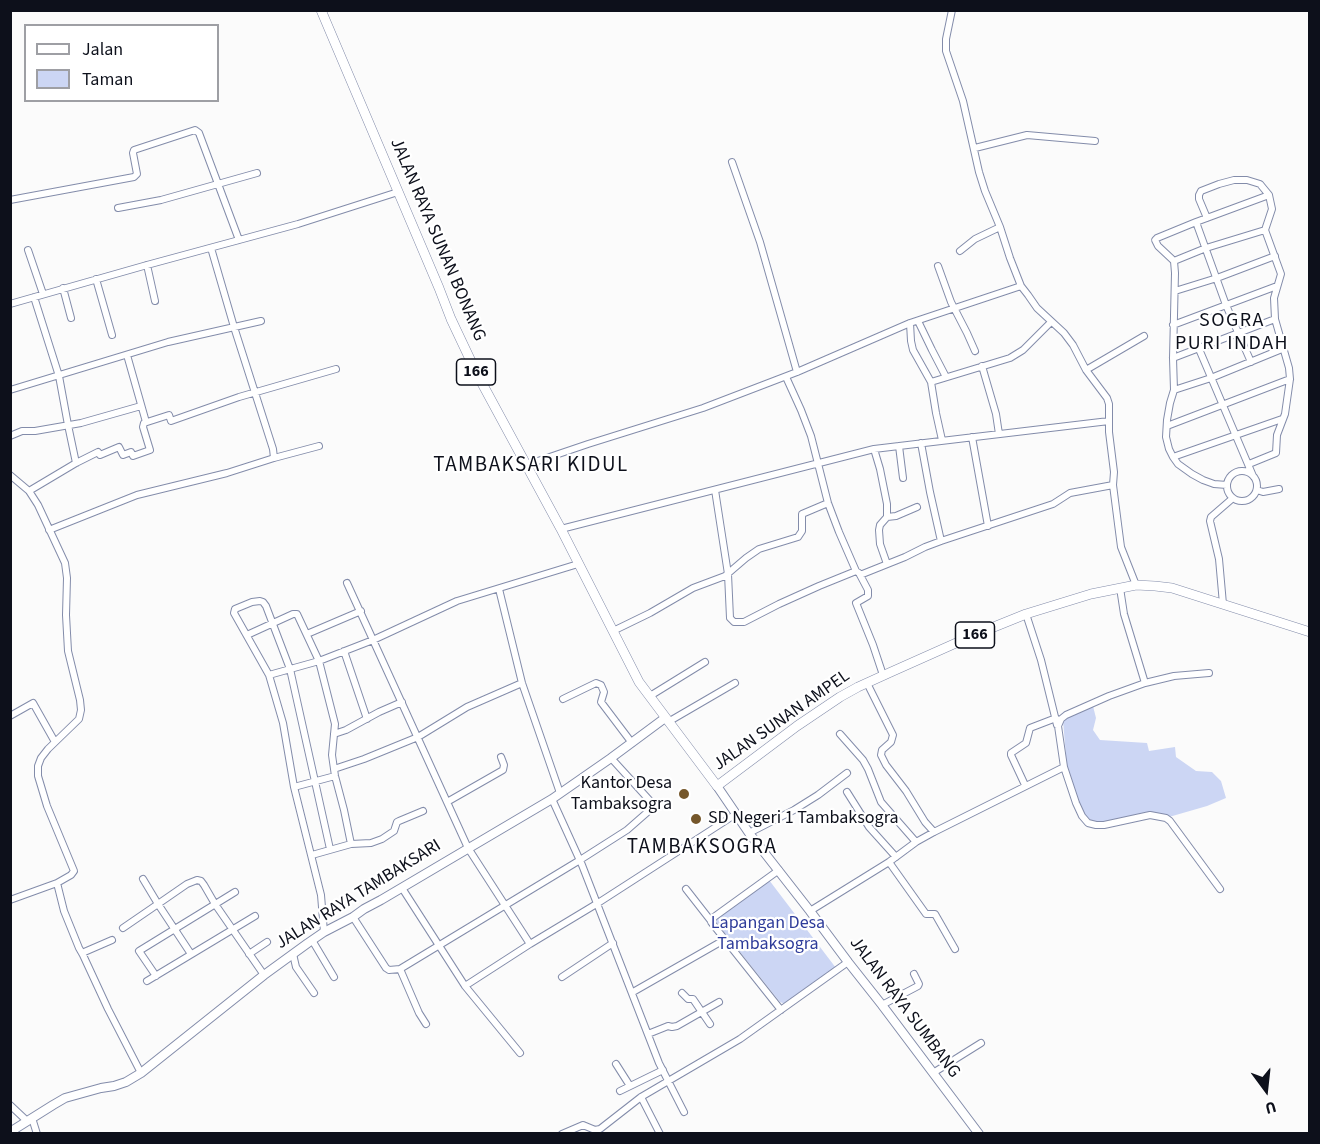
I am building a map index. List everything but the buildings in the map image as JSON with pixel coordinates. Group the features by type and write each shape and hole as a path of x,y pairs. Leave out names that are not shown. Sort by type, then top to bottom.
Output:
{"main road":[{"name":"JALAN RAYA SUNAN BONANG","path":"321,10 454,327 477,374 561,529 639,681 717,786"},
{"name":"JALAN SUNAN AMPEL","path":"717,786 797,726 840,697 867,683 1026,614 1091,594 1136,585 1171,588 1310,632"}],"street":[{"path":"952,10 946,51 963,101 985,191 1021,286 1037,308 1064,333 1086,370 1107,398 1108,432 1114,472 1113,485 1122,547 1136,585"},
{"path":"10,201 134,177 137,174 134,150 195,130 199,133 239,240"},
{"path":"975,148 1027,135 1095,141"},
{"path":"732,162 760,242 797,372"},
{"path":"118,208 161,200 257,173"},
{"path":"1207,218 1199,199 1201,191 1234,180 1247,180 1260,184 1269,195 1272,209 1265,230 1281,274 1274,298 1275,319 1290,379 1285,414 1277,435 1276,453 1249,464"},
{"path":"10,304 298,224 398,192"},
{"path":"1227,485 1214,484 1191,474 1178,464 1169,450 1166,437 1167,420 1174,390 1175,273 1174,261 1158,246 1155,240 1269,195"},
{"path":"1196,222 1226,305 1251,362"},
{"path":"960,251 975,239 1000,227"},
{"path":"1174,261 1206,248 1265,230"},
{"path":"211,248 274,458"},
{"path":"28,250 43,294"},
{"path":"1174,291 1275,256"},
{"path":"147,265 155,301"},
{"path":"938,266 954,309 975,351"},
{"path":"96,279 112,335"},
{"path":"526,465 703,408 797,372 910,323 1021,286"},
{"path":"1173,325 1277,286"},
{"path":"63,288 71,318"},
{"path":"34,297 59,376 76,463"},
{"path":"1173,358 1275,319"},
{"path":"10,390 168,342 261,321"},
{"path":"918,321 946,377"},
{"path":"931,382 1018,353 1051,322"},
{"path":"910,323 913,350 931,382 942,440"},
{"path":"1086,370 1144,336"},
{"path":"1174,390 1211,378 1282,348"},
{"path":"1199,349 1257,485 1257,490 1251,498 1247,500 1233,498 1227,485 1231,476 1239,472 1253,476"},
{"path":"127,355 146,422"},
{"path":"982,366 996,414 999,434"},
{"path":"29,491 76,463 98,453 100,455 119,447 123,455 131,452 133,456 150,450 142,424 146,422 169,415 171,421 255,392 336,369"},
{"path":"786,376 801,410 828,503 839,532 869,594 856,603 883,675"},
{"path":"1167,426 1290,379"},
{"path":"10,436 22,431 35,431 88,421 141,406"},
{"path":"1173,457 1282,419"},
{"path":"561,529 874,449 1109,422"},
{"path":"972,437 988,525"},
{"path":"921,443 941,541"},
{"path":"49,530 137,495 227,473 319,446"},
{"path":"899,446 903,478"},
{"path":"874,449 887,504 887,517 879,530 880,544 887,564"},
{"path":"10,475 29,491 38,505 64,563 68,651 81,711 79,719 44,753 38,766 38,776 47,806 74,871 57,883 10,900"},
{"path":"715,490 728,574 730,618 740,623 819,586 905,558 941,541 1053,504 1070,493 1113,485"},
{"path":"1257,490 1263,492 1279,489"},
{"path":"1225,605 1219,559 1210,521 1211,517 1233,498"},
{"path":"612,631 699,585 728,574 759,549 798,537 802,531 802,514 828,503"},
{"path":"887,517 896,516 917,507"},
{"path":"269,675 373,640 453,603 578,564"},
{"path":"347,583 468,848 530,944"},
{"path":"1120,588 1124,614 1145,684"},
{"path":"499,589 522,683 560,794"},
{"path":"324,932 321,895 294,787 283,723 269,675 234,611 252,602 263,602 266,606 290,669 330,849"},
{"path":"307,634 361,611"},
{"path":"247,635 293,614 297,614 307,634 319,660 335,724 332,755 334,772 351,844"},
{"path":"1026,614 1058,726 1064,767 1082,816 1088,823 1096,825 1150,815 1166,818 1220,889"},
{"path":"344,651 367,719"},
{"path":"650,696 705,662"},
{"path":"1058,726 1066,715 1109,696 1174,676 1209,673"},
{"path":"294,787 316,782 418,736 467,707 522,683"},
{"path":"563,699 596,683 601,685 604,692 601,702 632,742"},
{"path":"666,720 735,683"},
{"path":"867,683 892,735 891,742 882,750 881,755 925,822 934,831"},
{"path":"334,734 402,702"},
{"path":"10,716 33,703 55,742"},
{"path":"1024,785 1011,754 1026,743 1030,728 1056,718"},
{"name":"JALAN RAYA TAMBAKSARI","path":"10,1132 65,1098 114,1086 141,1073 264,975 312,940 552,799 666,720"},
{"path":"840,734 868,769 881,802 916,842"},
{"path":"447,802 503,770 501,757"},
{"path":"353,917 386,968 388,970 399,969 580,860 627,830 653,807 652,803 611,758"},
{"path":"810,911 934,831 1064,767"},
{"path":"749,833 794,810 847,773"},
{"name":"JALAN RAYA SUMBANG","path":"717,786 749,833 979,1134"},
{"path":"847,792 869,827 896,857"},
{"path":"552,799 598,903 663,1070 684,1112"},
{"path":"312,855 351,844 371,843 382,839 394,831 397,822 423,811"},
{"path":"465,986 736,814"},
{"path":"889,862 926,914 935,914 955,949"},
{"path":"711,921 779,870"},
{"path":"143,879 191,954"},
{"path":"123,928 187,884 197,880 204,885 264,975"},
{"path":"57,883 64,911 79,948 141,1073"},
{"path":"402,888 465,986 520,1053"},
{"path":"686,889 781,1010"},
{"path":"156,976 139,951 235,892"},
{"path":"147,981 255,916"},
{"path":"82,953 112,940"},
{"path":"312,940 334,977"},
{"path":"633,992 724,940"},
{"path":"249,954 267,942"},
{"path":"562,977 613,944"},
{"path":"294,954 296,967 314,993"},
{"path":"562,1134 583,1125 595,1130 600,1129 641,1097 740,1039 848,963"},
{"path":"399,969 426,1024"},
{"path":"882,1005 918,986 914,974"},
{"path":"682,993 687,999 693,999 710,1024"},
{"path":"648,1034 668,1026 673,1028 719,1002"},
{"path":"933,1073 981,1043"},
{"path":"616,1064 630,1086"},
{"path":"620,1091 663,1070"},
{"path":"641,1097 660,1134"},
{"path":"10,1105 29,1119 37,1134"}],"green space":[{"path":"1093,706 1096,718 1093,730 1100,740 1147,743 1149,751 1175,747 1176,757 1196,771 1212,772 1221,781 1226,798 1169,817 1154,812 1100,823 1088,821 1083,816 1067,767 1063,721"},
{"name":"Lapangan Desa Tambaksogra","path":"769,880 836,968 785,1004 780,1002 716,922 717,917"}],"place":[{"name":"Kantor Desa Tambaksogra","path":"684,794"},
{"name":"SD Negeri 1 Tambaksogra","path":"696,819"}],"district":[{"name":"SOGRA PURI INDAH","path":"1232,334"},
{"name":"TAMBAKSARI KIDUL","path":"531,466"},
{"name":"TAMBAKSOGRA","path":"702,848"}]}
